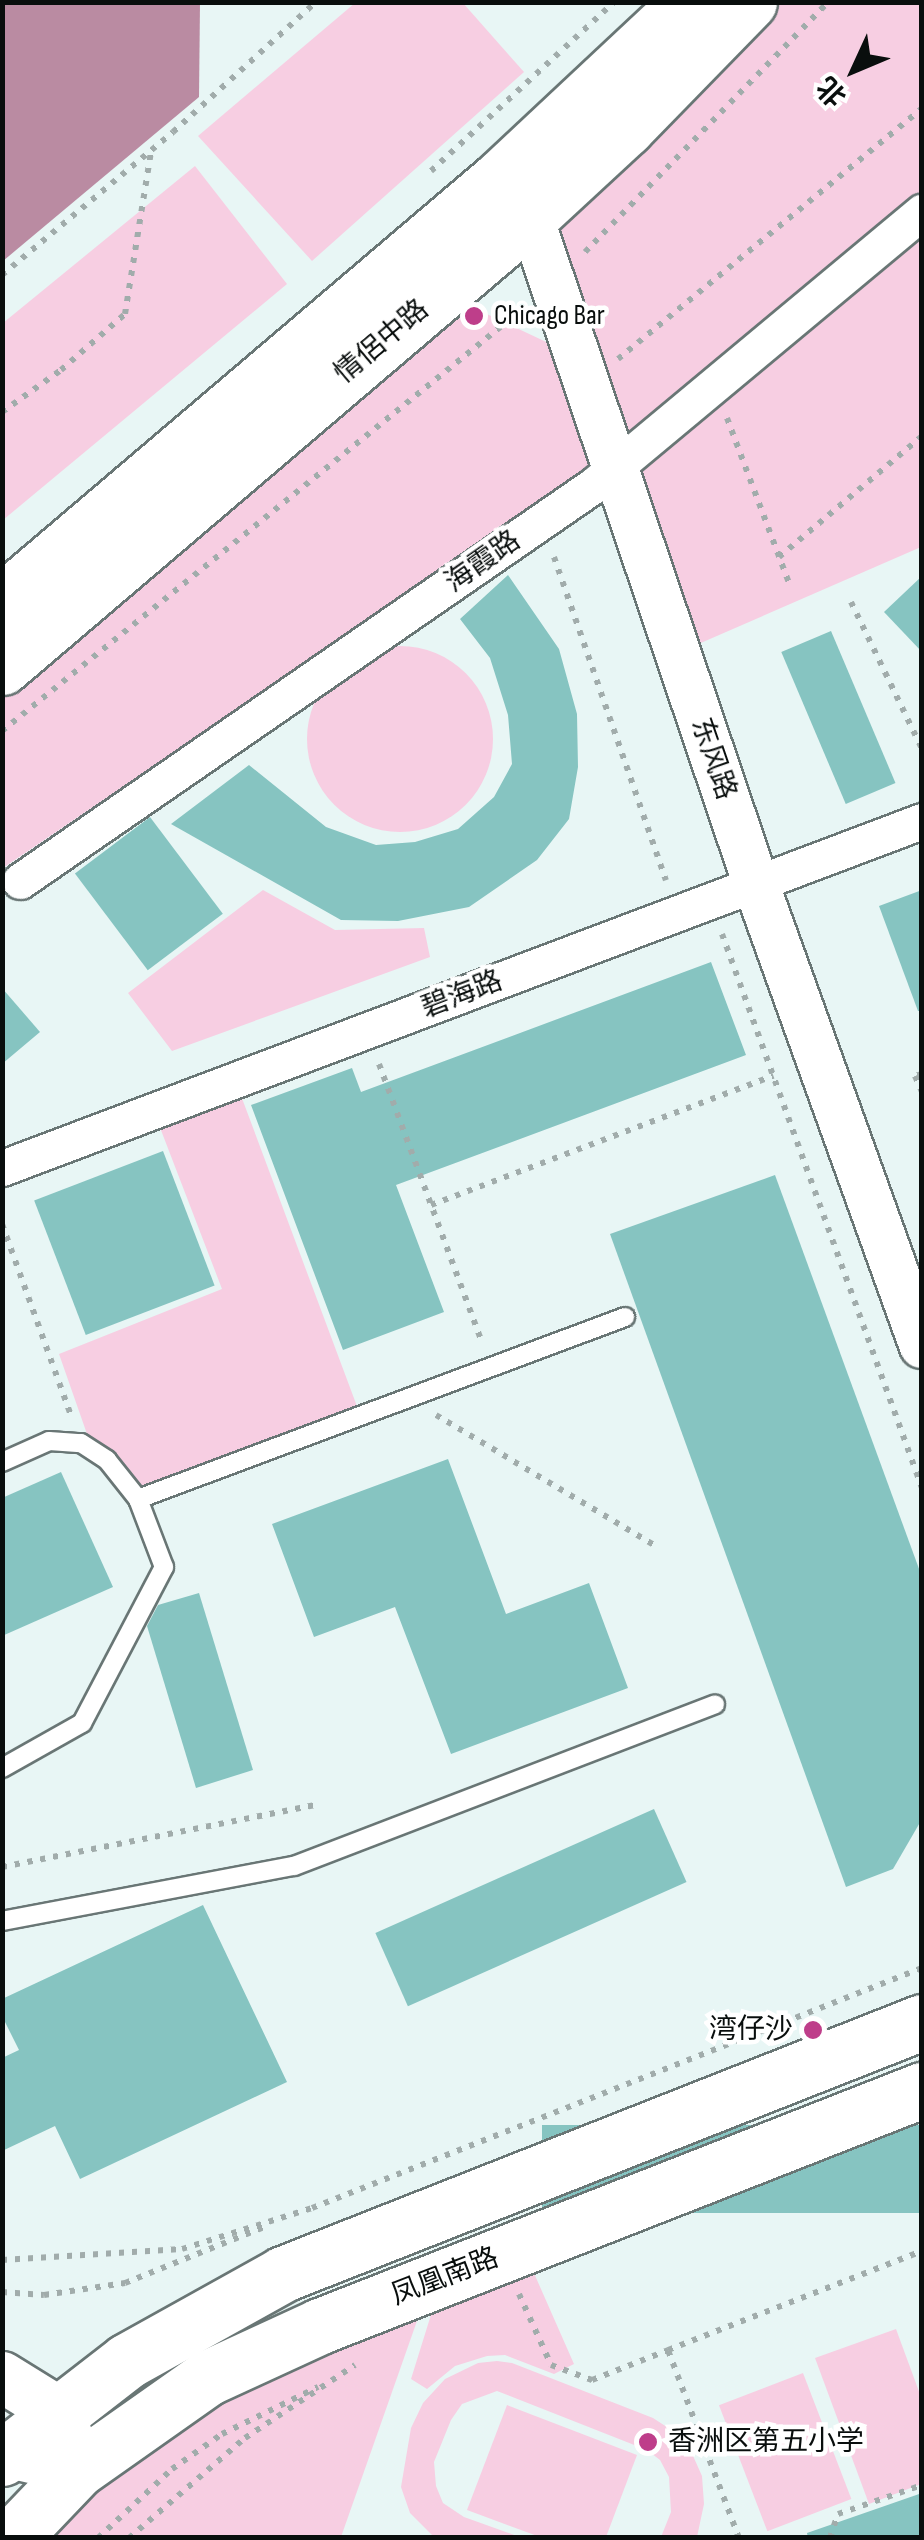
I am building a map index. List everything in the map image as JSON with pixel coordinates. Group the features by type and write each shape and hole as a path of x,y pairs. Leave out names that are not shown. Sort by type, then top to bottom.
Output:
{"main road":[{"name":"情侶中路","path":"2,667 515,198 688,2"},
{"name":"情侶中路","path":"2,602 515,198 626,128 749,2"},
{"path":"4,2454 127,2361 282,2274 922,2022"},
{"name":"凤凰南路","path":"12,2538 78,2468 207,2378 320,2326 922,2090"},
{"path":"2,2377 60,2412 78,2468 4,2454"}],"street":[{"name":"东风路","path":"515,198 554,284 756,885 922,1345"},
{"name":"海霞路","path":"20,881 616,468 922,212"},
{"name":"碧海路","path":"2,1168 922,822"}],"lane":[{"path":"138,1500 625,1317"},
{"path":"2,1462 49,1441 81,1443 107,1460 138,1500 164,1567 82,1723 2,1768"},
{"path":"2,1921 294,1866 716,1704"}],"path":[{"path":"2,731 554,284 828,2"},
{"path":"2,275 152,150 313,4"},
{"path":"588,384 922,108"},
{"path":"2,412 60,370 125,314 152,150"},
{"path":"715,385 790,586"},
{"path":"779,557 922,436"},
{"path":"541,522 694,908 772,1076 922,1488"},
{"path":"851,602 922,749"},
{"path":"366,1032 492,1367"},
{"path":"922,1074 916,1076 922,1092"},
{"path":"431,1204 772,1076"},
{"path":"2,1224 81,1443"},
{"path":"408,1398 654,1545"},
{"path":"2,1867 319,1804"},
{"path":"2,2292 44,2294 125,2284 922,1968"},
{"path":"2,2260 182,2249 312,2208"},
{"path":"502,2255 551,2365 592,2380 922,2251"},
{"path":"668,2350 739,2538"},
{"path":"98,2538 172,2469 222,2434 329,2382"},
{"path":"830,2538 838,2514 922,2484"}],"shaded area":[{"path":"3,2 200,3 199,97 3,261"},
{"path":"355,3 463,3 524,72 312,261 198,136"},
{"path":"746,3 921,3 921,208 616,464 533,217"},
{"path":"195,166 287,284 3,520 3,323"},
{"path":"921,214 921,547 680,652 617,469"},
{"path":"453,298 559,348 597,464 3,868 3,668"},
{"path":"400,646 436,653 466,673 486,703 493,739 486,775 466,805 436,825 400,832 364,825 334,805 314,775 307,739 314,703 334,673 364,653"},
{"path":"263,890 335,930 424,928 430,957 172,1051 128,993"},
{"path":"240,1093 358,1409 140,1490 87,1434 59,1354 222,1289 159,1125"},
{"path":"526,2255 574,2364 554,2374 505,2355 487,2356 455,2366 427,2389 411,2379 439,2289"},
{"path":"430,2284 341,2537 13,2538 78,2469"},
{"path":"896,2329 921,2397 921,2484 869,2504 815,2358"},
{"path":"478,2363 512,2363 653,2418 673,2431 690,2449 702,2476 704,2504 697,2537 661,2537 671,2512 669,2477 660,2460 647,2450 497,2391 462,2404 451,2420 434,2462 436,2486 443,2503 464,2517 520,2537 434,2537 410,2513 401,2487 411,2428 423,2403 445,2379"},
{"path":"803,2373 851,2499 767,2531 719,2405"},
{"path":"507,2405 637,2455 606,2537 540,2537 467,2510"}],"building":[{"path":"508,575 559,649 577,714 578,767 569,819 537,860 469,907 398,921 341,920 171,824 249,765 326,827 376,845 415,842 458,829 494,797 512,764 508,715 490,658 460,619"},
{"path":"922,576 922,652 884,612"},
{"path":"831,631 895,783 846,804 781,652"},
{"path":"150,817 223,914 148,970 75,874"},
{"path":"922,890 922,1011 918,1011 879,906"},
{"path":"711,962 746,1055 396,1185 444,1312 343,1350 251,1105 352,1068 361,1092"},
{"path":"2,988 40,1032 2,1064"},
{"path":"163,1151 215,1285 86,1335 34,1200"},
{"path":"775,1175 922,1577 922,1819 893,1869 846,1887 610,1234"},
{"path":"448,1459 506,1614 589,1583 628,1688 451,1754 395,1607 314,1637 272,1524"},
{"path":"61,1472 113,1587 2,1636 2,1498"},
{"path":"199,1593 253,1770 196,1788 147,1626 158,1605"},
{"path":"654,1809 687,1882 408,2006 375,1933"},
{"path":"203,1905 287,2082 80,2179 55,2126 2,2151 2,2058 19,2050 2,2016 2,1999"},
{"path":"542,2125 922,2125 922,2213 542,2213"},
{"path":"922,2493 922,2538 808,2538 807,2533"}],"place":[{"name":"Chicago Bar","path":"474,316"},
{"name":"湾仔沙","path":"813,2030"},
{"name":"香洲区第五小学","path":"648,2442"}]}
